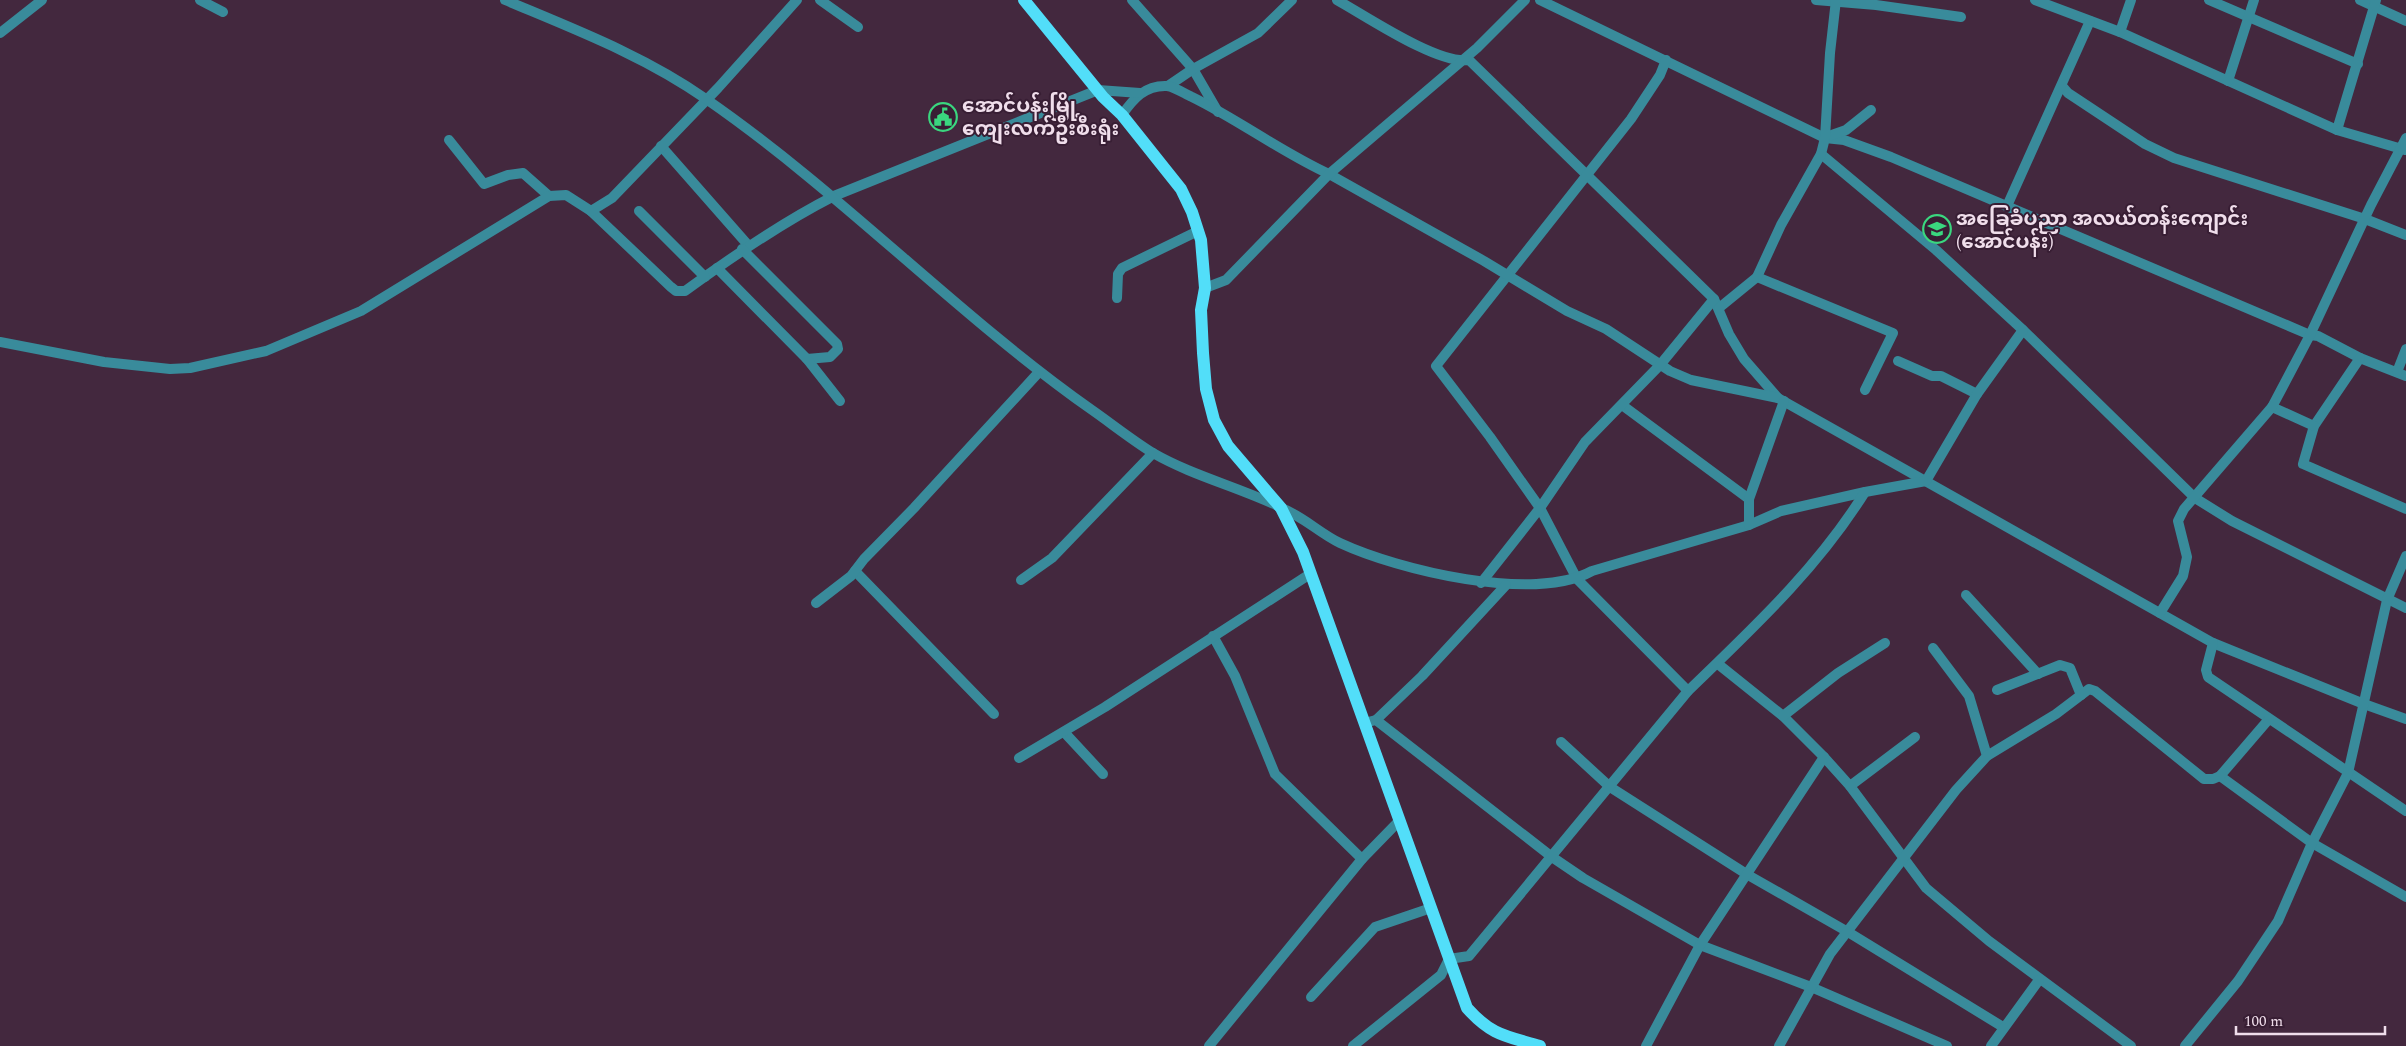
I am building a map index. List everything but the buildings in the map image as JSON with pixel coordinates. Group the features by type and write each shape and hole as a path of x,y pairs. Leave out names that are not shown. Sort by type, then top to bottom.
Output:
{"main road":[{"path":"1024,0 1181,189 1198,230 1205,288 1201,310 1203,353 1206,388 1214,420 1228,446 1281,508 1303,552 1310,574 1370,721 1399,821 1467,1008 1480,1022 1494,1032 1540,1046"}],"street":[{"path":"0,33 42,0"},
{"path":"200,0 223,12"},
{"path":"505,0 643,60 707,99 834,196 981,326 1039,372 1153,453 1297,514 1338,542 1369,555 1481,583 1506,585 1578,579 1592,571 1750,525 1781,511 1865,492 1926,481 1977,394 2023,330"},
{"path":"591,210 612,198 707,99 797,0"},
{"path":"820,0 858,27"},
{"path":"1132,0 1193,68 1218,112"},
{"path":"0,342 104,362 170,369 190,368 266,351 361,311 549,196 566,195 591,210 676,290 685,291 745,247 834,196 1098,90 1140,93 1168,86 1193,68 1258,33 1292,0"},
{"path":"1337,0 1424,49 1461,61 1469,60 1717,304 1729,334 1744,359 1781,399"},
{"path":"1205,288 1226,280 1329,174 1477,48 1525,0"},
{"path":"1540,0 1825,138 1844,140 1890,157 2310,335 2318,336 2360,358 2402,374 2406,349"},
{"path":"1816,0 1876,5 1961,17"},
{"path":"2035,0 2120,32 2338,130 2402,150"},
{"path":"2120,32 2131,0"},
{"path":"2209,0 2358,64"},
{"path":"2228,81 2254,0"},
{"path":"2360,0 2375,3 2406,21"},
{"path":"1481,583 1540,508 1585,442 1717,304 1757,277 1781,225 1821,154 1825,138 1830,54 1836,2"},
{"path":"2338,130 2375,3"},
{"path":"2007,206 2090,21"},
{"path":"1666,60 1660,75 1630,119 1436,366 1490,437 1540,508 1578,579 1688,690"},
{"path":"1168,86 1218,112 1306,164 1329,174 1567,311 1606,329 1660,365 1691,380 1781,399 2213,643 2406,719"},
{"path":"2062,86 2068,93 2145,144 2174,158 2291,197 2365,218 2406,235"},
{"path":"1122,116 1140,93"},
{"path":"1825,138 1846,130 1871,110"},
{"path":"2160,613 2183,576 2187,557 2178,521 2184,509 2272,407 2310,335 2365,218 2402,150 2406,138"},
{"path":"449,140 484,184 508,174 523,173 549,196"},
{"path":"661,146 745,247 837,344 838,349 830,358 807,360"},
{"path":"1821,154 1936,250 2023,330 2195,498 2232,521 2406,608"},
{"path":"639,211 705,277"},
{"path":"1117,298 1118,274 1122,268 1198,230"},
{"path":"717,268 807,360 840,401"},
{"path":"1757,277 1893,333 1865,390"},
{"path":"2360,358 2314,426 2303,464 2406,509"},
{"path":"1898,361 1932,376 1941,376 1977,394"},
{"path":"816,603 855,571 1039,372"},
{"path":"1750,525 1749,499 1781,399"},
{"path":"1622,405 1749,499"},
{"path":"2272,407 2314,426"},
{"path":"1022,580 1052,558 1153,453"},
{"path":"1353,1046 1442,975 1449,959 1469,956 1688,690 1718,664 1788,592 1852,513 1865,492"},
{"path":"2185,1046 2238,982 2278,921 2312,843 2348,773 2387,600 2406,556"},
{"path":"855,571 994,714"},
{"path":"1019,758 1064,732 1310,574"},
{"path":"1506,585 1422,676 1370,721 1582,878 1700,945 1811,987 1947,1046"},
{"path":"1966,595 2038,674"},
{"path":"1213,636 1235,676 1275,774 1362,859"},
{"path":"1783,716 1838,674 1885,643"},
{"path":"2213,643 2206,670 2208,677 2406,811"},
{"path":"1933,648 1969,696 1987,756"},
{"path":"1718,664 1783,716 1824,757 1850,786 1926,888 2039,980 2131,1046"},
{"path":"1997,690 2060,665 2065,665 2070,668 2082,695"},
{"path":"1779,1046 1830,954 1956,790 1987,756 2089,689 2095,691 2204,779 2213,779 2220,776 2269,719"},
{"path":"1064,732 1103,774"},
{"path":"1850,786 1914,737"},
{"path":"1561,742 1610,787 1748,875 1848,932 2003,1027"},
{"path":"1646,1046 1700,945 1748,875 1824,757"},
{"path":"2220,776 2312,843 2406,897"},
{"path":"1209,1046 1362,859 1399,821"},
{"path":"1311,997 1375,927 1430,908"},
{"path":"1991,1046 2039,980"}],"place":[{"name":"အောင်ပန်းမြို့ ကျေးလက်ဦးစီးရုံး","path":"943,117"},
{"name":"အခြေခံပညာ အလယ်တန်းကျောင်း (အောင်ပန်း)","path":"1937,229"}]}
